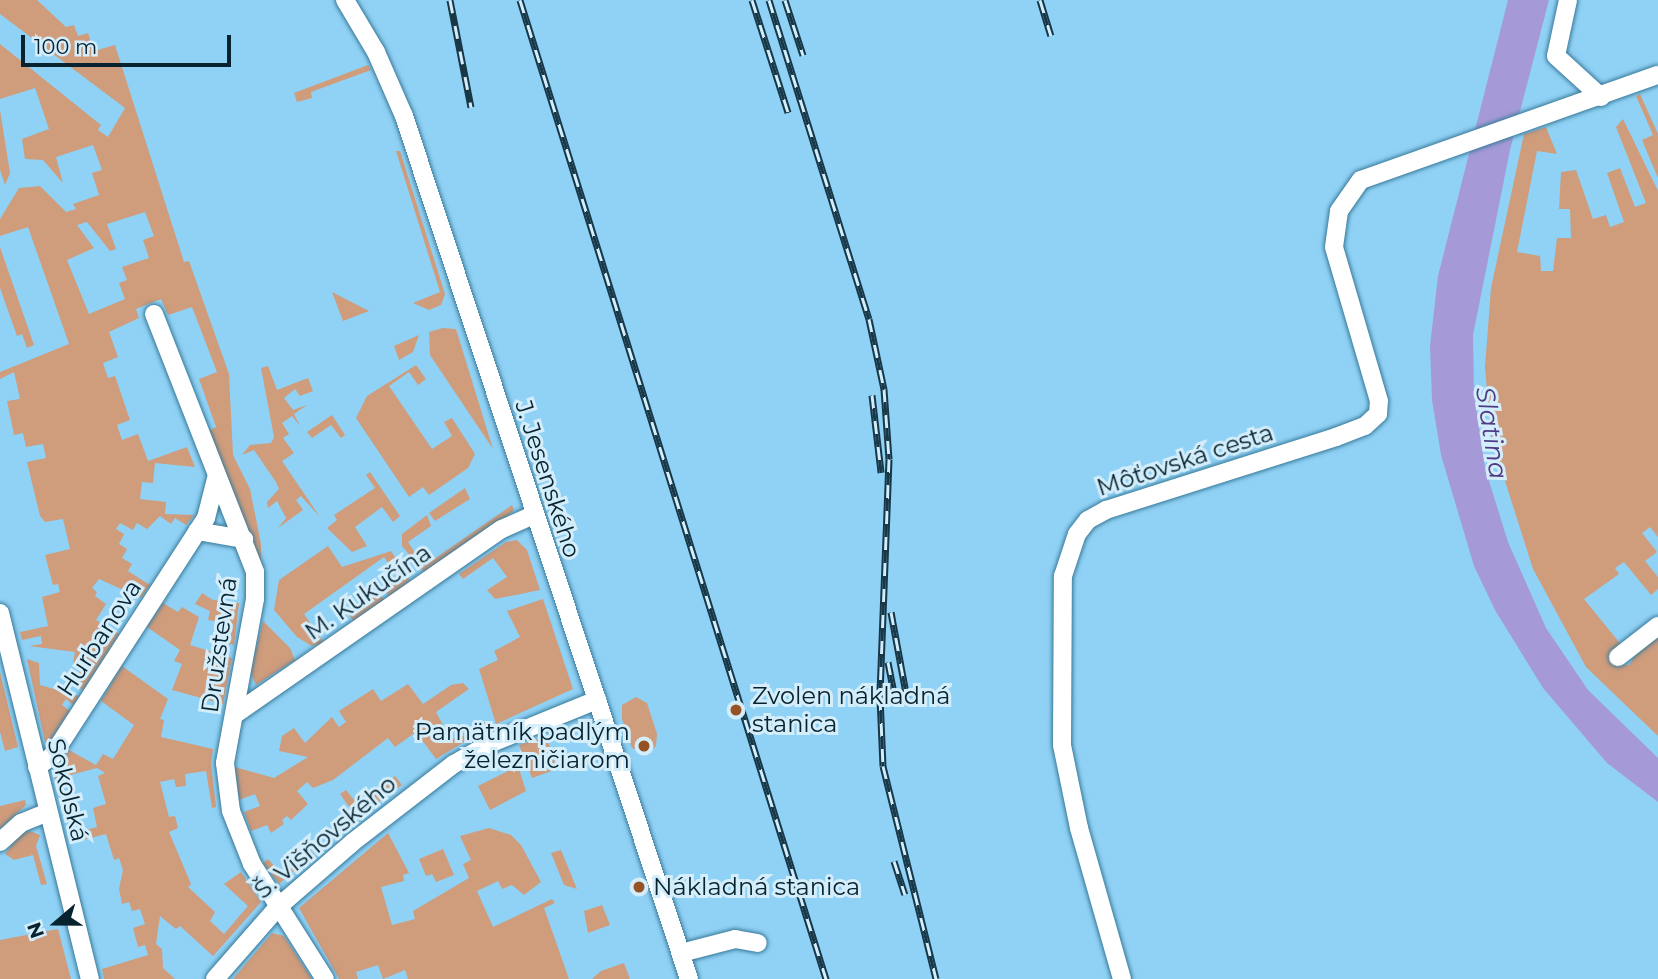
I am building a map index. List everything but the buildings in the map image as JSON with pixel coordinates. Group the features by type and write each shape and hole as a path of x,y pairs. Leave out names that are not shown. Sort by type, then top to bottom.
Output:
{"street":[{"name":"J. Jesenského","path":"345,0 376,52 404,116 689,979"},
{"path":"1568,0 1556,56 1601,97 1658,75"},
{"name":"Môťovská cesta","path":"1122,979 1063,754 1061,631 1068,551 1084,524 1100,512 1336,437 1374,420 1379,401 1335,253 1337,217 1346,195 1361,180 1601,97"},
{"name":"Družstevná","path":"154,314 254,564 256,591 225,763 228,799 246,853 325,979"},
{"name":"Hurbanova","path":"37,767 52,756 197,531 213,502 217,475"},
{"name":"M. Kukučína","path":"234,715 502,529 534,515"},
{"path":"197,531 244,539"},
{"name":"Sokolská","path":"0,612 90,979"},
{"path":"1618,657 1658,626"},
{"name":"Š. Višňovského","path":"215,979 278,907 454,764 489,744 597,700"},
{"path":"0,842 21,823 48,812"},
{"path":"681,953 735,939 758,943"}],"shaded area":[{"path":"0,0 37,0 66,27 74,25 78,36 88,33 94,51 115,45 184,262 189,261 229,374 233,455 250,489 261,544 261,563 208,431 216,427 199,379 217,372 192,307 168,315 161,299 136,309 139,318 109,332 118,357 103,363 108,378 115,376 130,420 117,425 122,440 138,434 148,461 187,447 195,467 155,463 153,483 142,482 140,499 166,502 165,514 194,515 186,525 175,518 171,524 160,516 147,529 137,523 133,530 120,523 116,529 124,534 119,544 127,549 122,558 132,564 128,571 150,585 141,598 99,579 92,588 97,592 95,596 106,604 96,620 119,634 83,690 76,686 82,665 73,663 75,652 29,646 42,644 41,636 22,640 20,632 48,626 42,597 60,592 58,584 53,585 45,555 70,549 63,519 45,522 40,516 27,462 46,458 43,444 26,447 23,433 14,435 7,401 20,399 14,372 0,379 0,372 69,344 28,227 0,236 0,219 19,188 40,186 66,212 76,209 73,204 99,195 92,173 102,170 93,145 56,157 63,183 43,160 25,159 22,139 49,129 35,88 0,99 0,44 101,125 98,130 108,137 125,108 0,14","holes":["145,212 154,236 143,240 149,258 122,267 127,280 119,283 125,299 89,314 67,260 94,248 77,225 87,222 110,251 116,249 107,224"]},
{"path":"1508,0 1549,0 1510,150 1473,335 1474,394 1485,468 1508,542 1546,628 1588,690 1658,758 1658,802 1607,763 1543,688 1495,610 1474,566 1441,455 1432,400 1430,346 1438,276"},
{"path":"368,65 371,70 311,92 312,98 297,102 294,93"},
{"path":"1640,94 1658,134 1658,178 1642,140 1653,135 1636,96"},
{"path":"0,110 10,173 5,185 0,170"},
{"path":"1623,119 1658,191 1658,537 1650,527 1642,533 1657,552 1645,561 1658,577 1658,589 1651,595 1624,562 1615,568 1619,574 1584,599 1623,647 1609,658 1614,664 1629,665 1639,649 1658,633 1658,736 1586,667 1533,569 1491,437 1485,367 1491,288 1524,134 1546,127 1557,154 1537,151 1517,252 1540,256 1541,271 1553,271 1557,238 1571,238 1570,209 1559,209 1561,172 1576,170 1593,219 1606,215 1610,227 1624,222 1607,173 1620,168 1635,207 1646,203 1616,127"},
{"path":"396,151 400,151 445,294 441,305 429,310 413,303 440,292"},
{"path":"0,247 34,345 27,348 22,334 17,336 0,288"},
{"path":"332,292 369,311 343,321"},
{"path":"443,328 456,329 493,449 430,355 429,332"},
{"path":"419,335 413,352 399,360 394,346"},
{"path":"416,365 426,379 418,385 409,372 389,386 432,449 452,436 444,422 452,418 475,454 468,468 429,495 423,487 409,497 356,418 367,396"},
{"path":"268,366 277,390 308,378 313,391 300,396 295,389 284,398 293,410 307,405 294,414 300,426 292,416 282,423 289,434 283,438 294,453 282,461 320,517 301,496 296,500 303,510 278,528 286,518 277,501 268,508 267,502 279,489 276,482 254,450 242,455 250,445 271,443 274,437 261,368"},
{"path":"332,415 345,435 341,438 331,425 312,438 307,432"},
{"path":"370,472 400,516 393,522 382,507 355,527 367,546 352,552 327,528 337,520 334,515 375,488 366,475"},
{"path":"465,488 470,499 435,521 429,513"},
{"path":"512,505 514,510 502,521 425,573 402,546 402,534 427,515 431,526 408,542 424,566"},
{"path":"517,540 527,550 540,590 495,599 487,590 507,577 493,558 463,579 459,574 506,542"},
{"path":"328,546 342,567 391,551 410,580 390,598 383,588 398,577 384,557 304,614 324,643 312,646 297,637 274,610 279,580"},
{"path":"378,591 385,601 354,622 347,612"},
{"path":"202,593 213,600 239,603 234,645 229,644 233,624 208,620 210,611 195,604"},
{"path":"543,599 573,689 496,724 479,669 498,660 494,651 520,637 507,611"},
{"path":"163,603 178,612 182,607 199,617 190,645 232,658 223,704 172,690 182,664 174,661 180,650 147,627"},
{"path":"263,621 290,648 295,660 256,685 250,672"},
{"path":"27,659 39,663 40,685 79,696 73,705 66,699 62,705 70,711 49,742 45,742"},
{"path":"122,666 168,699 160,719 164,720 161,737 213,749 211,763 216,807 212,808 206,771 185,774 186,786 176,787 174,779 160,782 169,817 175,816 178,828 169,832 191,884 188,887 215,912 210,921 224,934 248,906 224,884 241,872 261,902 213,956 180,926 176,929 160,916 156,944 162,949 163,968 175,979 104,979 102,969 148,955 145,945 138,947 133,928 145,924 140,909 132,911 129,902 122,904 119,889 123,870 119,858 114,860 106,834 71,843 69,835 97,827 93,808 106,804 98,776 105,773 97,768 55,779 54,775 69,750 96,765 103,754 113,759 134,725 101,701"},
{"path":"0,672 18,747 5,751 0,732"},
{"path":"463,683 469,689 436,712 451,740 486,722 489,727 436,759 416,732 395,747 388,738 333,780 313,788 307,782 297,791 308,804 291,820 287,816 282,820 284,824 271,833 267,825 251,831 244,812 260,806 255,794 239,800 235,767 274,778 308,757 279,751 282,736 294,728 305,743 332,717 339,727 346,722 339,711 373,689 381,701 408,684 423,704 451,685"},
{"path":"636,697 647,703 657,734 656,746 648,753 632,748 622,719 622,705"},
{"path":"546,736 557,769 532,778 519,745"},
{"path":"518,766 526,791 490,810 478,786"},
{"path":"395,776 402,785 357,818 340,794 346,790 359,806"},
{"path":"25,800 26,805 0,829 0,806"},
{"path":"489,828 511,835 521,845 541,882 524,895 512,885 502,889 498,881 477,891 493,927 552,899 555,903 544,908 569,979 408,979 405,970 383,979 378,965 356,972 358,979 339,979 299,908 388,833 409,873 403,875 404,881 381,887 392,925 415,919 413,911 469,878 463,864 471,860 460,836"},
{"path":"30,831 40,835 36,846 47,884 41,885 33,855 14,860 5,854 20,834"},
{"path":"443,849 454,875 436,882 432,874 426,876 419,859"},
{"path":"310,850 314,854 279,884 263,863 268,859 282,874"},
{"path":"561,850 577,889 564,885 551,853"},
{"path":"602,905 610,925 588,933 584,911"},
{"path":"58,929 71,979 0,979 0,940"},
{"path":"272,933 284,936 312,979 233,979"},
{"path":"624,963 630,979 592,979 601,971"}],"railway":[{"path":"450,0 471,107"},
{"path":"520,0 826,979"},
{"path":"752,0 788,112"},
{"path":"769,0 869,319 884,389 889,459 880,697 883,766 936,979"},
{"path":"785,0 803,55"},
{"path":"1040,0 1051,35"},
{"path":"872,395 881,472"},
{"path":"891,612 907,698"},
{"path":"888,662 895,698"},
{"path":"894,861 905,894"}],"place":[{"name":"Zvolen nákladná stanica","path":"736,710"},
{"name":"Pamätník padlým železničiarom","path":"644,746"},
{"name":"Nákladná stanica","path":"639,887"}],"water label":[{"name":"Slatina","path":"1491,433"}]}
